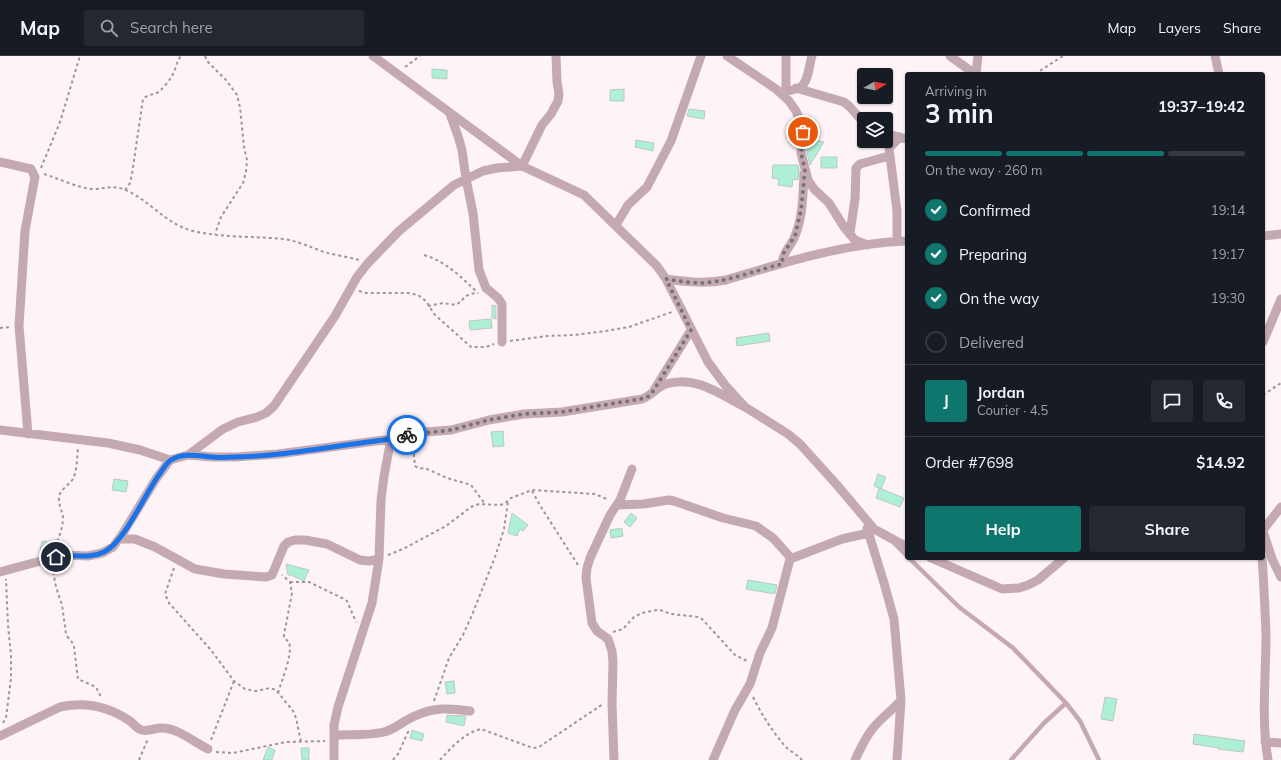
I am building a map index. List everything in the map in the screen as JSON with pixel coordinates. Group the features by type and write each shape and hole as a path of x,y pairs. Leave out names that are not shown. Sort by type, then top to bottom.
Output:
{"street":[{"path":"522,166 542,125 551,114 558,101 556,56"},
{"path":"616,225 628,205 647,186 671,141 701,56"},
{"path":"727,56 783,92 796,111 803,128 801,153 808,180 814,189 829,203 844,227 855,240 868,245"},
{"path":"783,92 786,56"},
{"path":"783,92 801,87 806,78 812,56"},
{"path":"950,56 973,72"},
{"path":"976,72 978,56"},
{"path":"1215,56 1219,72"},
{"path":"377,57 450,114 522,166 584,195 616,225 657,266 666,279 708,362 724,385 745,407"},
{"path":"796,88 844,102 857,115"},
{"path":"450,114 458,136 464,163 473,213 479,270 486,288 498,298 502,304 502,342"},
{"path":"893,136 903,138"},
{"path":"897,241 897,210 889,148 903,138"},
{"path":"850,233 855,199 856,168 860,164 889,156"},
{"path":"0,162 31,169 35,177 25,231 19,326 28,434"},
{"path":"454,185 464,163"},
{"path":"188,455 223,429 238,422 266,413 274,406 335,316 357,277 399,231 454,185 490,170 522,166"},
{"path":"782,264 783,254 795,236 798,225 805,170"},
{"path":"1265,236 1281,234"},
{"path":"666,279 690,282 713,282 726,280 812,255 868,245 905,241"},
{"path":"1265,337 1281,299"},
{"path":"652,393 691,330"},
{"path":"0,430 108,443 140,450 170,460 188,455 229,457 278,454 391,439 412,433 451,430 489,420 524,414 562,412 636,400 646,398 664,385 685,381 703,385 745,407 788,434 800,444 874,529 905,546"},
{"path":"334,760 334,725 338,707 372,603 379,559 381,500 391,439"},
{"path":"3,572 63,555 88,556 102,553 113,547 156,479 170,460"},
{"path":"614,760 612,698 613,662 610,642 597,631 592,623 586,578 587,568 605,525 620,500 632,469"},
{"path":"617,505 643,504 669,500 674,501 723,518 756,526 773,538 791,558"},
{"path":"1265,527 1281,507"},
{"path":"865,519 894,620 901,700 896,760"},
{"path":"713,760 735,710 748,687 760,653 772,628 788,563 791,558 842,539 869,533"},
{"path":"1265,536 1272,559 1281,577"},
{"path":"119,539 135,539 155,547 195,569 224,574 266,577 272,575 284,546 288,542 295,540 327,544 360,560 369,561 379,559"},
{"path":"1265,556 1272,559"},
{"path":"936,560 1002,589 1019,588 1028,585 1038,580 1062,560"},
{"path":"1262,560 1266,635 1265,742 1268,760"},
{"path":"855,760 869,733 901,700"},
{"path":"0,736 60,707 67,705 86,705 105,708 131,722 138,729 152,730 168,728 208,749"},
{"path":"334,737 384,732 397,727 414,716 433,710 448,708 470,711"},
{"path":"1265,742 1281,743"}],"lane":[{"path":"887,537 905,554"},
{"path":"911,560 959,607 1013,648 1066,703 1080,721 1099,760"},
{"path":"1011,760 1044,723 1066,703"}],"path":[{"path":"80,56 60,122 39,172 93,189 117,187 125,190 169,221 184,229 214,234 294,241 323,252 368,264"},
{"path":"125,190 130,183 132,174 144,99 145,97 156,94 160,91 172,76 181,56"},
{"path":"205,56 207,61 226,80 237,95 247,160 243,183 221,217 214,234"},
{"path":"396,73 420,56"},
{"path":"1038,72 1063,56"},
{"path":"424,255 457,272 478,294 467,295 456,305 443,303 428,306"},
{"path":"1265,395 1281,383"},
{"path":"412,433 415,446 415,466 418,468 428,469 448,478 471,485 485,504"},
{"path":"79,439 74,476 61,492 60,496 59,502 63,515 63,523 61,533 51,559 56,587 62,605 66,634 73,642 78,679 96,687 105,708"},
{"path":"379,559 404,549 446,526 471,507 485,504 504,504 508,500 532,490 595,494 607,498 617,505"},
{"path":"532,490 541,507 578,565"},
{"path":"433,710 435,696 449,658 463,635 495,557 504,529 508,500"},
{"path":"177,560 165,594 169,603 211,650 234,681 244,689 256,690 270,688 276,690 293,711 301,742"},
{"path":"275,568 290,582 292,593 284,635 284,638 289,642 290,647 287,665 278,693"},
{"path":"3,572 11,656 11,678 6,718 3,724"},
{"path":"290,582 309,582 342,598 347,602 362,631"},
{"path":"604,636 623,630 634,617 642,613 656,610 671,614 698,617 702,619 735,655 756,666"},
{"path":"234,681 220,714 208,749 222,753 233,753 286,742 320,742 334,737"},
{"path":"748,687 778,739 786,748 802,760"},
{"path":"440,760 450,748 472,731 481,730 533,748 539,747 612,698"},
{"path":"393,760 398,754 407,736 414,716"},
{"path":"139,760 152,730"}],"building":[{"path":"432,69 447,70 447,79 432,78"},
{"path":"624,89 624,101 610,101 610,90"},
{"path":"689,109 705,111 704,119 687,116"},
{"path":"809,139 824,142 810,165 807,153"},
{"path":"636,140 654,143 653,151 635,147"},
{"path":"821,157 837,157 837,168 821,168"},
{"path":"773,165 798,165 798,180 793,179 792,187 778,185 779,179 772,178"},
{"path":"492,305 496,306 496,319 492,318"},
{"path":"491,319 492,328 470,330 469,321"},
{"path":"769,333 770,341 737,346 736,338"},
{"path":"503,431 504,446 493,447 491,432"},
{"path":"878,474 886,477 881,489 874,486"},
{"path":"114,479 128,481 126,492 112,490"},
{"path":"879,488 904,498 900,507 876,498"},
{"path":"512,513 528,525 523,531 520,529 517,536 508,533"},
{"path":"631,513 637,518 630,527 624,522"},
{"path":"622,528 623,536 611,538 610,530"},
{"path":"42,541 52,543 50,552 40,550"},
{"path":"286,564 309,570 304,581 288,575"},
{"path":"748,580 777,585 775,594 746,589"},
{"path":"454,681 455,693 447,694 445,682"},
{"path":"1105,697 1117,699 1113,721 1101,719"},
{"path":"447,715 466,716 464,726 446,722"},
{"path":"412,730 424,734 422,741 410,738"},
{"path":"1194,734 1245,741 1243,752 1193,744"},
{"path":"268,747 275,750 272,760 263,760"},
{"path":"301,748 309,748 309,760 302,760"}],"way so far":[{"path":"407,435 412,433 451,430 489,420 524,414 562,412 646,398 652,393 691,330 666,279 701,283 713,282 726,280 782,264 782,256 795,236 801,210 805,170 801,153 803,132"}],"route":[{"path":"56,557 63,555 88,556 102,553 113,547 156,479 170,460 188,455 236,457 278,454 391,439 407,435"}]}
